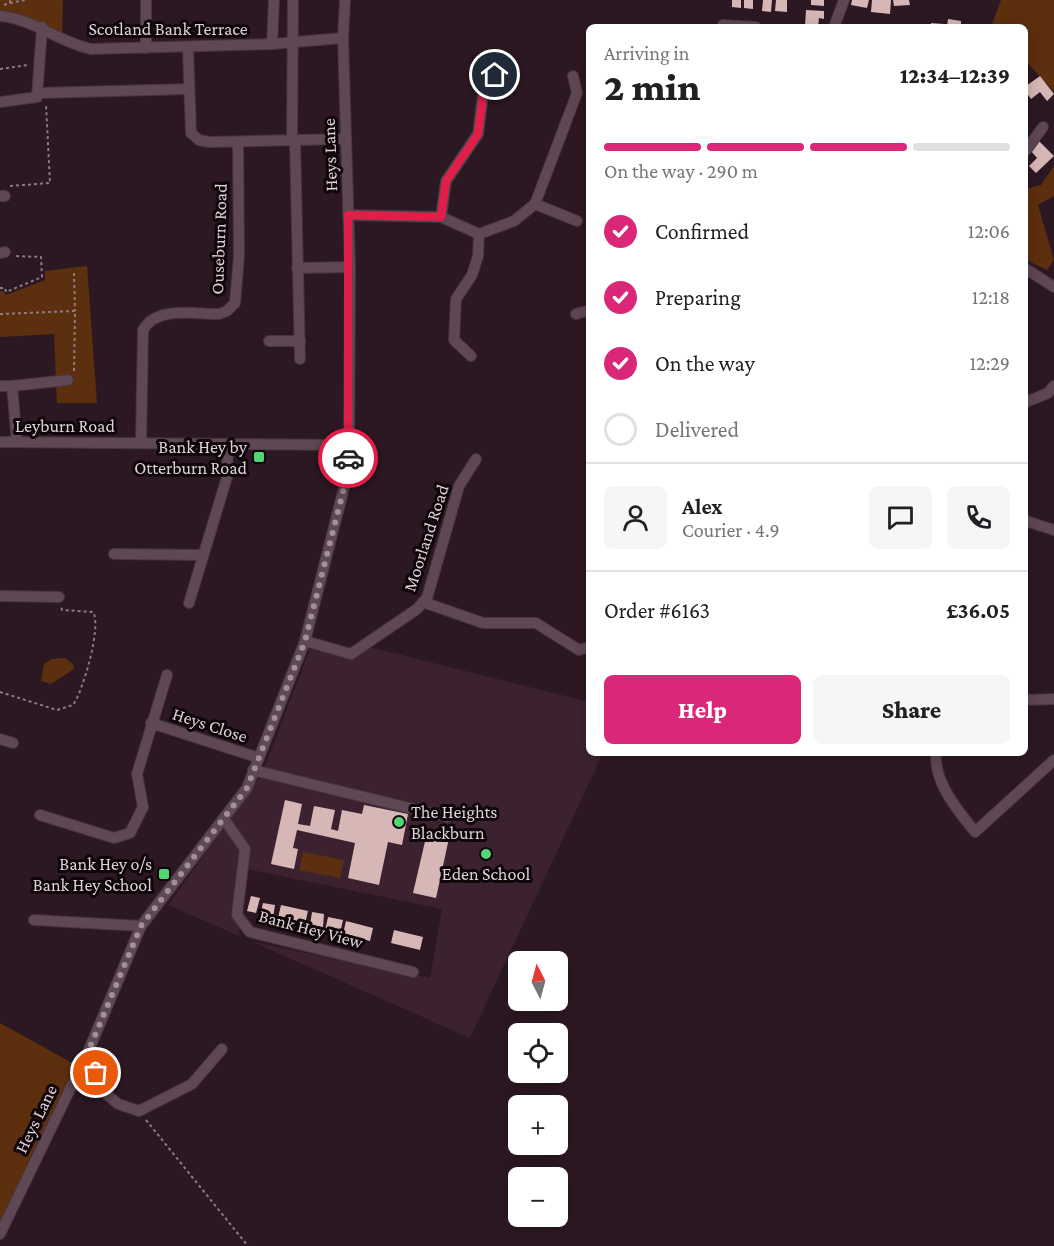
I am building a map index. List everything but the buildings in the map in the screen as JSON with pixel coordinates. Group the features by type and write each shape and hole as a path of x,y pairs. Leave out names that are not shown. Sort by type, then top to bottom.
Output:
{"street":[{"path":"146,0 146,48"},
{"path":"272,44 274,0"},
{"path":"293,0 293,141 300,359"},
{"name":"Heys Lane","path":"0,1234 88,1052 141,926 247,788 305,641 346,480 349,459 347,445 350,427 350,267 343,38 345,0"},
{"path":"835,24 844,0"},
{"name":"Scotland Bank Terrace","path":"0,16 21,18 42,27 69,44 91,49 292,44 343,38"},
{"path":"42,27 40,63 42,93"},
{"path":"188,48 191,133 199,140 238,142 346,139"},
{"path":"441,217 446,181 478,134 483,96 495,75"},
{"path":"348,215 441,217 479,234 514,221 535,204 577,93 573,76"},
{"path":"0,102 31,100 42,93 189,89"},
{"path":"1028,147 1043,127"},
{"name":"Ouseburn Road","path":"141,443 143,330 147,324 165,314 219,314 227,311 234,303 239,256 238,142"},
{"path":"535,204 577,221"},
{"path":"471,356 454,340 454,322 456,299 472,275 478,256 479,234"},
{"path":"297,268 350,267"},
{"path":"1028,270 1052,281"},
{"path":"576,314 586,311"},
{"path":"268,340 300,341"},
{"path":"0,386 68,380"},
{"path":"12,386 17,442"},
{"path":"1028,401 1048,393 1054,386"},
{"name":"Leyburn Road","path":"0,442 347,445"},
{"path":"189,603 227,477 228,444"},
{"name":"Moorland Road","path":"305,641 351,654 427,598 459,486 476,459"},
{"path":"1028,522 1054,530"},
{"path":"114,554 203,555"},
{"path":"0,596 59,597"},
{"path":"423,602 483,623 536,623 579,650 586,647"},
{"name":"Heys Close","path":"40,814 114,838 130,833 143,807 137,774 167,675"},
{"path":"1028,700 1054,699"},
{"name":"Heys Close","path":"151,723 259,758"},
{"path":"0,739 13,743"},
{"path":"936,756 935,765 945,789 975,832 1054,760"},
{"path":"254,770 447,817"},
{"name":"Bank Hey View","path":"224,819 245,849 237,915 250,932 413,972"},
{"path":"34,920 141,926"},
{"path":"88,1052 97,1062 94,1082 97,1086 129,1109 143,1110 192,1084 222,1049"}],"path":[{"path":"10,3 25,0"},
{"path":"0,69 40,63"},
{"path":"3,196 10,185 50,183 42,93"},
{"path":"0,288 5,288 6,292 42,277 41,257 14,257 3,252"},
{"path":"68,380 74,374 74,273"},
{"path":"0,314 75,311"},
{"path":"0,692 57,710 73,705 79,697 93,651 96,617 93,612 62,610 59,597"},
{"path":"143,1110 147,1122 248,1246"}],"shaded area":[{"path":"0,0 63,0 62,37 0,12"},
{"path":"1001,0 1054,0 1054,92 1028,63 1028,24 992,24"},
{"path":"1054,166 1054,196 1038,205 1054,260 1047,270 1028,261 1028,188 1041,185"},
{"path":"87,266 97,403 57,403 54,334 0,337 0,291 6,295 45,280 45,271"},
{"name":"The Heights Blackburn","path":"374,648 586,701 586,756 602,756 511,951 508,951 508,957 470,1038 253,942 430,978 442,909 247,869 239,936 168,905 262,774 310,649"},
{"path":"65,658 73,664 74,669 51,684 41,681 44,664 52,659"},
{"path":"303,852 344,860 340,878 299,870"},
{"path":"0,1023 76,1065 0,1224"}],"way so far":[{"path":"96,1073 97,1062 88,1052 141,926 247,788 305,641 346,480 348,458"}],"place":[{"name":"Bank Hey by Otterburn Road","path":"259,457"},
{"name":"The Heights Blackburn","path":"399,822"},
{"name":"Eden School","path":"486,854"},
{"name":"Bank Hey o/s Bank Hey School","path":"164,874"}],"route":[{"path":"348,458 347,445 350,427 348,215 441,217 446,181 478,134 483,96 495,75"}]}
